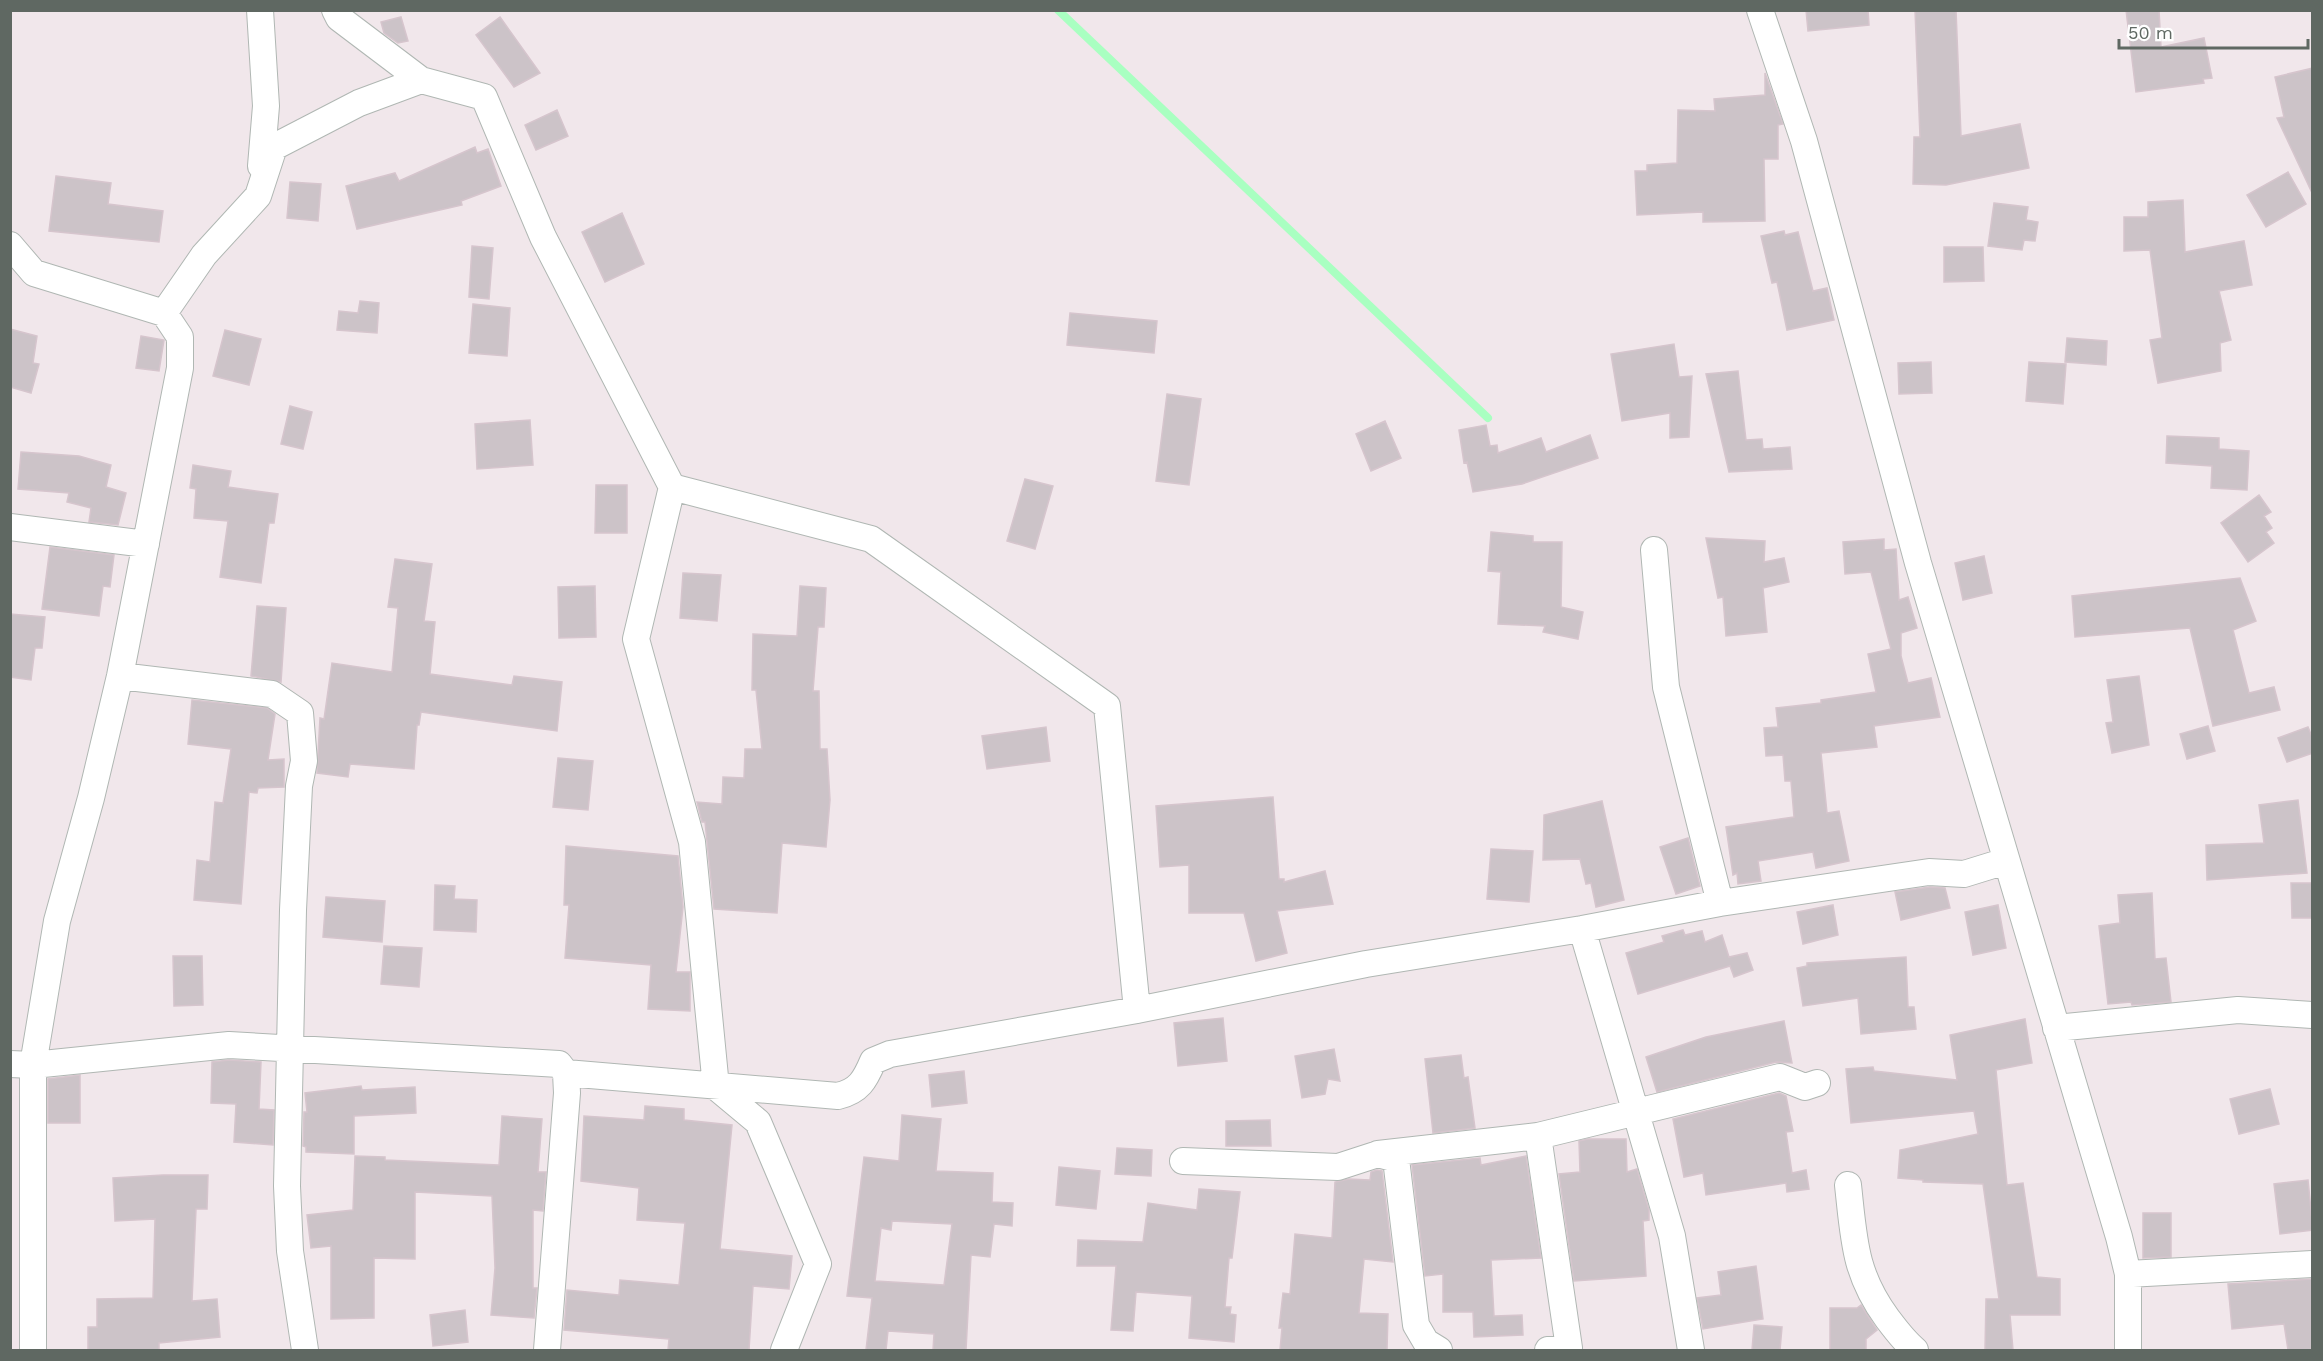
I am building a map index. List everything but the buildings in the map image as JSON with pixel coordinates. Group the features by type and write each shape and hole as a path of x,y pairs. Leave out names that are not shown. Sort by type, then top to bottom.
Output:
{"street":[{"path":"258,196 266,106 260,10"},
{"path":"335,10 339,18 422,80 484,97 543,237 672,487 636,639 692,842 716,1087 758,1122 818,1264 784,1350"},
{"path":"1760,10 1804,141 1918,563 2119,1237 2128,1274 2128,1350"},
{"path":"164,313 204,255 258,196 274,147 359,103 422,80"},
{"path":"11,247 34,273 164,313 180,337 180,368 120,676 22,1065 33,1350"},
{"path":"672,487 871,539 1107,706 1137,1010"},
{"path":"10,527 146,544"},
{"path":"1653,550 1666,687 1720,903"},
{"path":"120,676 272,694 300,713 304,761 299,786 290,1047 288,1208 290,1251 305,1350"},
{"path":"566,1072 838,1096 852,1093 864,1082 873,1061 890,1054 1137,1010 1366,964 1582,929 1720,903 1929,872 1964,874 2006,861"},
{"path":"1582,929 1672,1236 1691,1350"},
{"path":"2056,1028 2238,1010 2313,1015"},
{"path":"22,1065 229,1046 290,1047 559,1064 566,1072 567,1093 547,1350"},
{"path":"1183,1161 1338,1167 1378,1154 1538,1136 1780,1077 1805,1087 1817,1083"},
{"path":"1538,1136 1569,1348 1548,1350"},
{"path":"1378,1154 1396,1159 1416,1325 1426,1342 1440,1350"},
{"path":"1848,1185 1857,1262 1871,1296 1906,1343 1915,1350"},
{"path":"2128,1274 2313,1264"}],"waterway":[{"path":"1058,10 1488,418"}]}
